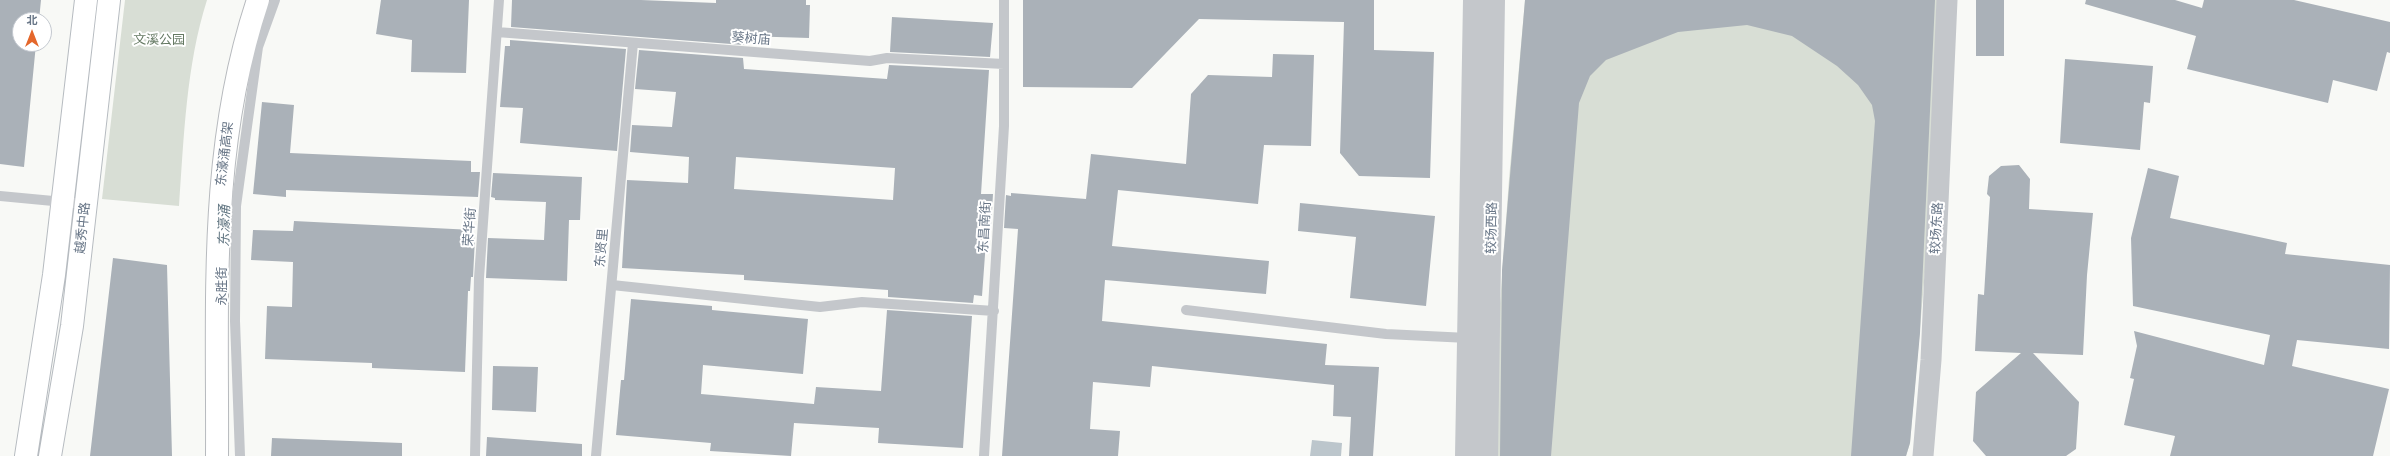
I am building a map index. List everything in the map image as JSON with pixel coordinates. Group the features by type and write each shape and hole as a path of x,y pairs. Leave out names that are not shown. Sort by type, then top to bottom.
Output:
{"main road":[{"name":"越秀中路","path":"26,456 49,306 86,0"},
{"name":"越秀中路","path":"50,456 72,326 109,0"},
{"name":"东濠涌高架","path":"216,456 216,244 219,177 234,76 257,0"}],"street":[{"name":"较场西路","path":"1466,456 1474,0"},
{"name":"较场西路","path":"1487,456 1494,0"},
{"name":"较场东路","path":"1923,456 1931,360 1947,0"}],"lane":[{"name":"永胜街","path":"240,456 235,321 236,206 258,47 274,0"},
{"name":"荣华街","path":"475,456 479,278 499,0"},
{"name":"东昌南街","path":"984,456 994,311 1004,126 1004,0"},
{"name":"葵树庙","path":"497,32 870,61 887,58 1004,64"},
{"name":"东贤里","path":"596,456 633,43"},
{"path":"0,196 85,204"},
{"path":"612,285 820,308 862,302 994,311"},
{"path":"1186,310 1386,334 1468,338"}],"green space":[{"name":"文溪公园","path":"125,0 207,0 194,50 190,76 179,206 102,199"},
{"path":"1525,0 1940,0 1933,180 1910,443 1906,456 1494,456 1497,345 1509,179"}],"shaded area":[{"path":"1312,440 1342,443 1341,456 1310,456"}],"building":[{"path":"0,0 41,0 40,12 12,12 12,52 35,52 24,167 0,164"},
{"path":"381,0 469,0 466,73 411,72 412,40 376,34"},
{"path":"512,0 641,0 716,3 716,0 806,0 806,5 810,5 809,38 744,36 744,45 511,27"},
{"path":"1023,0 1374,0 1374,50 1434,52 1430,178 1359,176 1340,153 1344,22 1199,19 1132,88 1023,87"},
{"path":"1525,0 1935,0 1920,333 1910,443 1906,456 1851,456 1875,121 1872,105 1858,85 1837,66 1792,36 1747,25 1678,32 1606,60 1590,76 1579,103 1551,456 1500,456 1502,270"},
{"path":"1976,0 2004,0 2004,56 1976,56"},
{"path":"2086,0 2175,0 2202,8 2204,0 2294,0 2390,22 2390,53 2387,52 2377,91 2333,80 2328,103 2187,69 2196,36 2085,4"},
{"path":"892,17 993,23 990,57 890,52"},
{"path":"510,40 626,49 617,151 520,143 523,108 500,107 505,46 510,46"},
{"path":"639,50 743,58 744,69 887,79 889,65 989,70 981,194 993,194 991,227 987,227 982,296 974,295 973,303 888,297 888,290 744,280 744,275 622,268 627,180 688,183 689,157 630,152 632,125 672,127 676,92 635,89","holes":["736,157 895,168 893,200 734,189"]},
{"path":"1273,54 1314,55 1311,146 1264,145 1258,204 1118,190 1112,246 1269,261 1266,294 1105,280 1102,321 1327,344 1325,365 1379,367 1373,456 1349,456 1351,417 1333,416 1334,385 1152,366 1150,387 1093,382 1090,429 1120,431 1118,456 1002,456 1018,229 1004,228 1006,195 1011,196 1011,193 1086,199 1091,154 1186,164 1191,94 1208,75 1272,77"},
{"path":"2065,59 2153,66 2150,103 2144,102 2140,150 2060,143"},
{"path":"262,102 294,105 290,153 471,161 471,172 480,172 478,197 286,190 286,197 253,194"},
{"path":"2019,165 2030,179 2029,209 2093,213 2087,275 2083,355 2033,353 2079,402 2076,449 2066,456 1986,456 1973,441 1976,392 2021,353 1975,351 1978,294 1984,295 1990,197 1987,194 1989,176 2001,166"},
{"path":"2148,168 2179,176 2170,218 2287,243 2285,254 2390,265 2389,349 2297,340 2292,366 2389,389 2373,456 2170,456 2175,436 2124,425 2134,379 2130,378 2137,346 2134,331 2264,365 2270,335 2133,306 2131,238"},
{"path":"493,173 582,177 580,220 569,220 567,281 486,278 488,238 544,240 546,202 495,200 495,198 491,197"},
{"path":"1300,203 1435,216 1426,306 1350,298 1356,237 1298,231"},
{"path":"294,221 473,230 472,237 475,238 473,277 471,277 470,291 468,291 465,372 372,368 372,363 265,359 267,306 292,307 293,262 251,260 253,230 293,231"},
{"path":"113,258 167,265 172,456 90,456"},
{"path":"631,299 712,306 712,310 808,319 803,374 703,365 701,394 814,404 816,387 881,391 887,310 972,316 963,448 878,443 879,428 794,423 791,456 710,451 711,443 616,435 621,380 624,380"},
{"path":"493,366 538,367 536,412 492,410"},
{"path":"487,437 582,444 582,456 486,456"},
{"path":"272,438 402,443 402,456 271,456"}],"water label":[{"name":"东濠涌","path":"225,226"}]}
